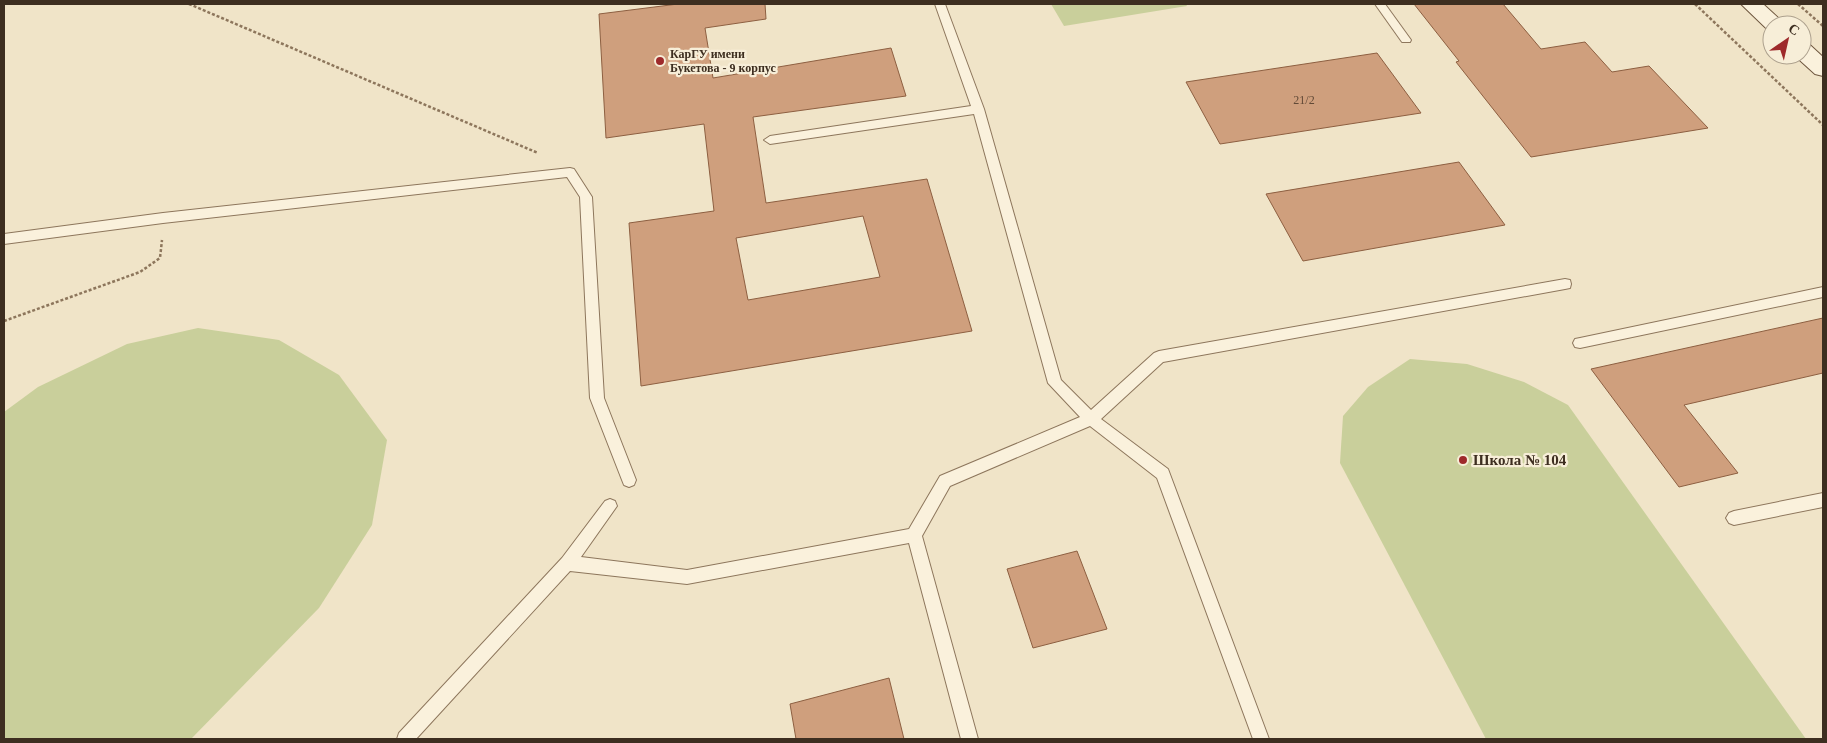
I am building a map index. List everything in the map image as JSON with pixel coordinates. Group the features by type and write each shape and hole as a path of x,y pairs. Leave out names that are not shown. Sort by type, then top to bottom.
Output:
{"main road":[{"path":"1751,4 1764,15"},
{"path":"1812,59 1823,69"}],"lane":[{"path":"940,4 978,109 1055,382 1091,419 1163,474 1261,739"},
{"path":"1380,4 1406,40"},
{"path":"770,140 978,109"},
{"path":"4,239 163,218 570,172 586,197 597,398 629,480"},
{"path":"970,739 914,535 945,481 1091,419 1159,357 1566,284"},
{"path":"1580,343 1823,292"},
{"path":"1734,518 1823,500"},
{"path":"405,739 567,563 610,506"},
{"path":"567,563 687,577 914,535"}],"path":[{"path":"189,4 556,161 570,172"},
{"path":"1694,4 1823,125"},
{"path":"1798,4 1823,26"},
{"path":"4,321 140,272 160,258 163,218"}],"green space":[{"path":"1051,4 1186,4 1187,6 1064,26"},
{"path":"198,328 279,340 339,375 387,440 372,525 319,608 191,739 4,739 4,412 38,387 127,344"},
{"name":"Школа № 104","path":"1410,359 1467,364 1524,382 1568,405 1806,739 1486,739 1340,463 1343,416 1368,387"}],"building":[{"path":"678,4 765,4 766,19 705,28 713,78 891,48 906,96 753,117 766,203 927,179 972,331 641,386 629,223 714,211 704,124 606,138 599,14","holes":["863,216 880,277 748,300 736,238"]},
{"path":"1414,4 1503,4 1541,49 1585,42 1612,72 1649,66 1708,128 1531,157 1456,62 1459,61"},
{"path":"1377,53 1421,113 1220,144 1186,82"},
{"path":"1459,162 1505,225 1303,261 1266,194"},
{"path":"1823,318 1823,373 1684,405 1738,473 1679,487 1591,369"},
{"path":"1077,551 1107,629 1033,648 1007,569"},
{"path":"889,678 904,739 796,739 790,704"}],"place":[{"name":"КарГУ имени Букетова - 9 корпус","path":"660,61"},
{"name":"Школа № 104","path":"1463,460"}]}
